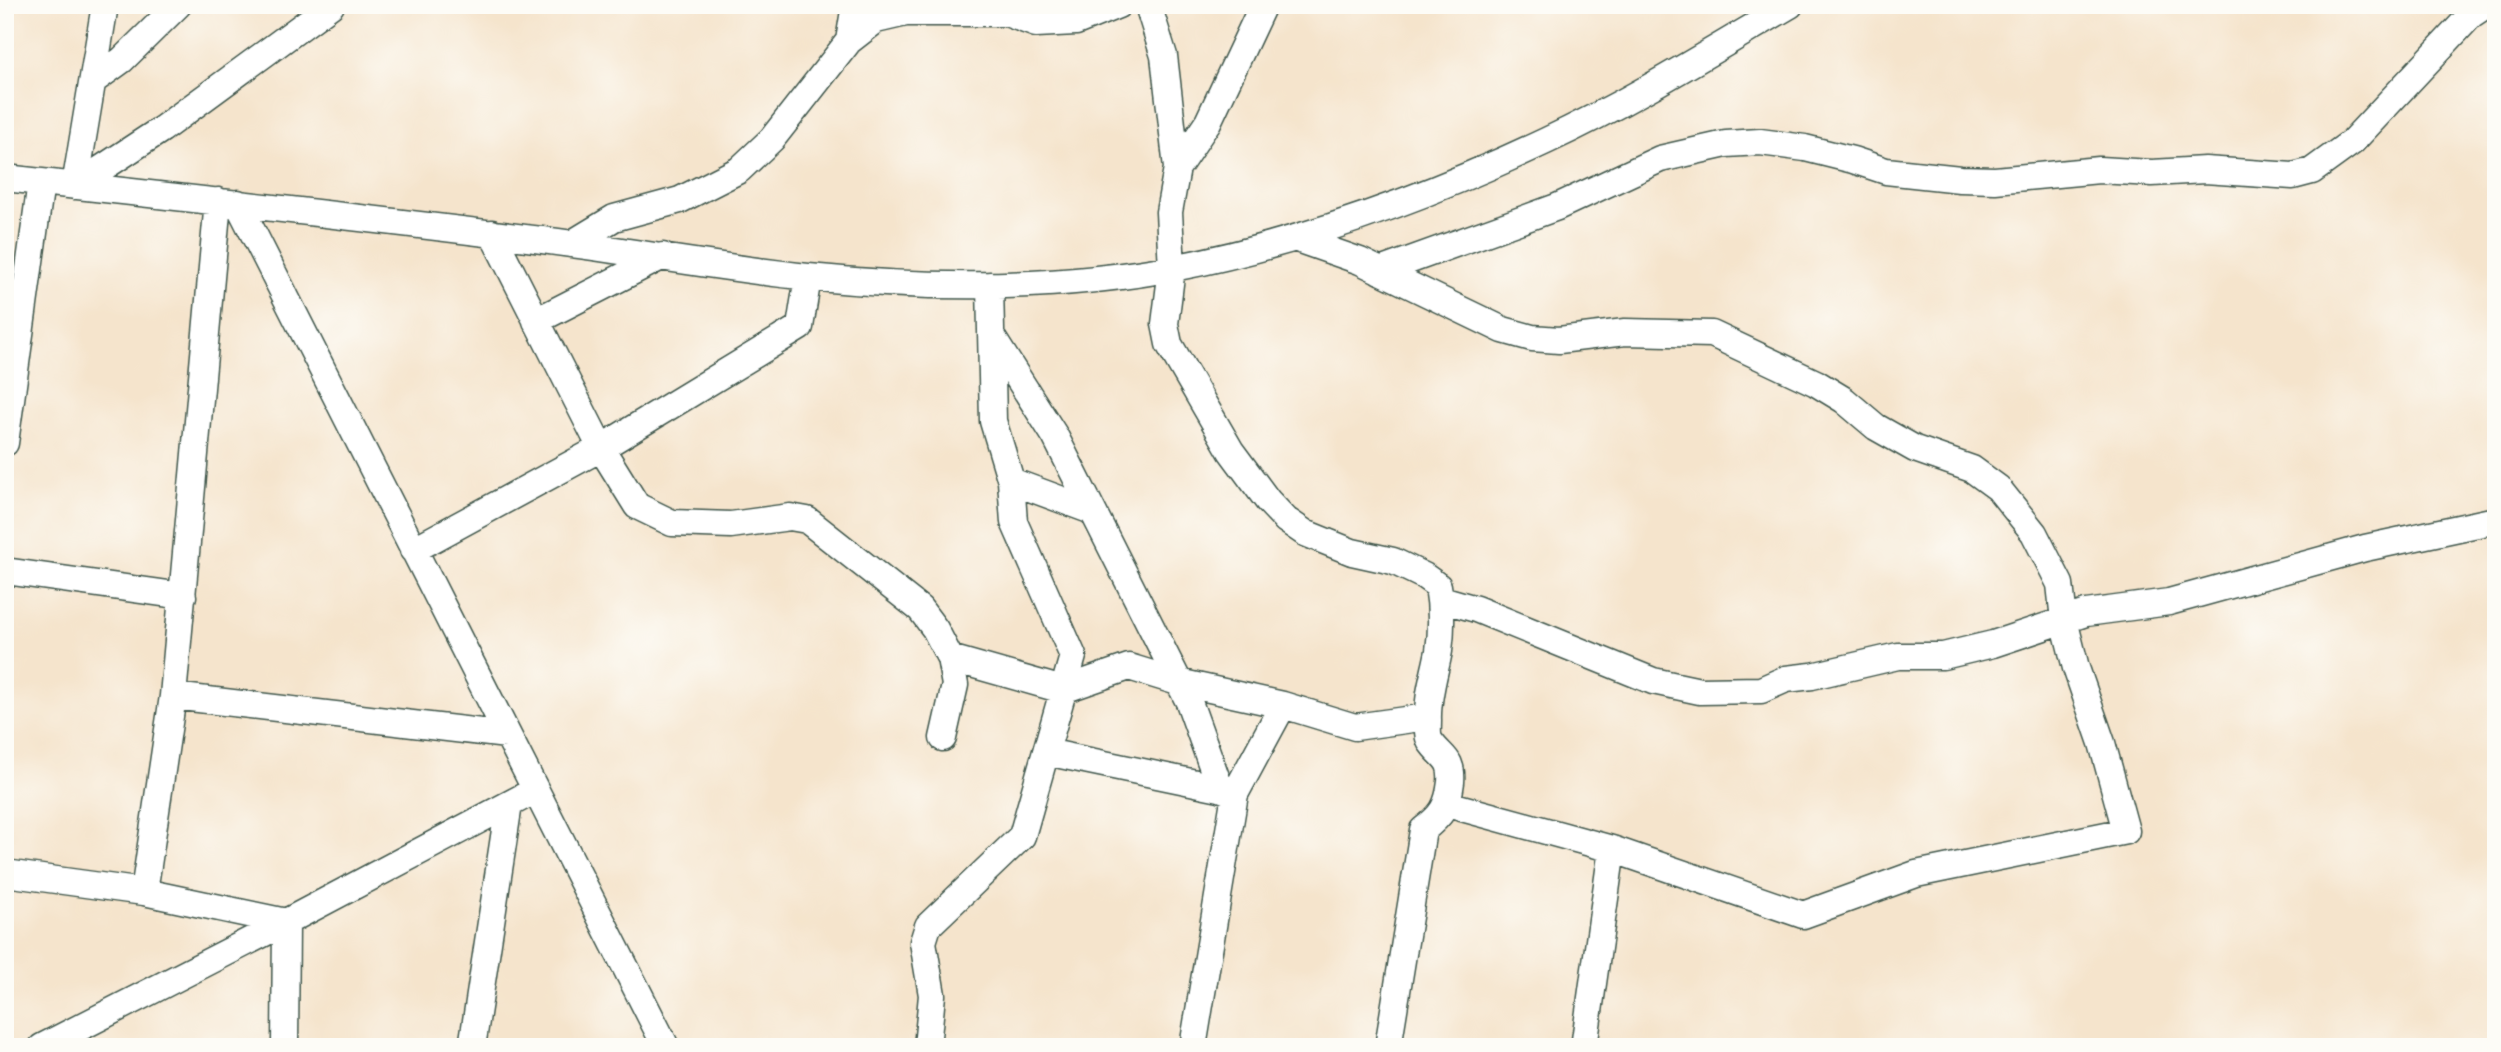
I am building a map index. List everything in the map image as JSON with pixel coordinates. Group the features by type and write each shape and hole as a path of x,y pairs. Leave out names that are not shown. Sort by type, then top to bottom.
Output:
{"street":[{"path":"75,186 105,5"},
{"path":"93,81 122,60 178,5"},
{"path":"75,186 162,129 331,5"},
{"path":"849,41 855,5"},
{"path":"571,244 614,218 680,200 739,170 772,139 849,41 876,20 910,9 1006,13 1036,24 1076,22 1118,5"},
{"path":"1148,5 1164,56 1177,168 1168,212 1172,268 1165,324 1170,344 1231,452 1286,520 1305,533 1352,552 1393,561 1424,576 1438,586 1441,599 1443,611 1439,648 1427,717 1429,740 1448,759 1451,779 1447,804 1440,817 1423,830 1388,1047"},
{"path":"1177,168 1208,122 1263,5"},
{"path":"5,178 492,233 808,277 990,285 1088,279 1172,268 1297,239 1380,210 1548,141 1651,86 1790,5"},
{"path":"1380,271 1557,207 1660,159 1726,144 1760,142 1805,148 1885,171 1960,179 1994,180 2099,170 2152,173 2205,170 2293,176 2312,171 2352,142 2471,15 2486,5"},
{"path":"5,443 41,182"},
{"path":"228,202 413,551 666,1047"},
{"path":"144,892 173,696 228,202"},
{"path":"492,233 601,448 637,506 672,523 731,525 790,517 807,520 920,609 935,629 950,658 955,685 943,738"},
{"path":"1297,239 1360,261 1503,330 1532,338 1559,340 1625,332 1712,334 1816,383 1915,449 1972,469 1998,488 2034,533 2060,584 2064,620 2076,668 2102,743 2126,831 1916,874 1803,915 1612,849 1447,804"},
{"path":"536,321 663,256"},
{"path":"413,551 601,448 800,327 808,277"},
{"path":"927,1047 932,995 923,943 928,926 1022,836 1073,656 1014,522 1011,481 993,421 990,285"},
{"path":"991,336 1055,436 1189,702 1227,791"},
{"path":"1011,481 1092,511"},
{"path":"1441,599 1476,609 1653,681 1700,691 1761,690 1786,679 1812,676 1898,656 1943,656 1993,644 2064,620 2108,609 2169,602 2365,548 2496,520"},
{"path":"5,571 183,596"},
{"path":"950,658 1063,690 1129,667 1178,682 1283,705 1355,727 1427,717"},
{"path":"173,696 507,735"},
{"path":"1193,1047 1227,791 1283,705"},
{"path":"1046,752 1227,791"},
{"path":"42,1047 534,791"},
{"path":"472,1047 509,804"},
{"path":"1584,1047 1612,849"},
{"path":"5,873 144,892 286,922"},
{"path":"285,1047 286,922"}]}
